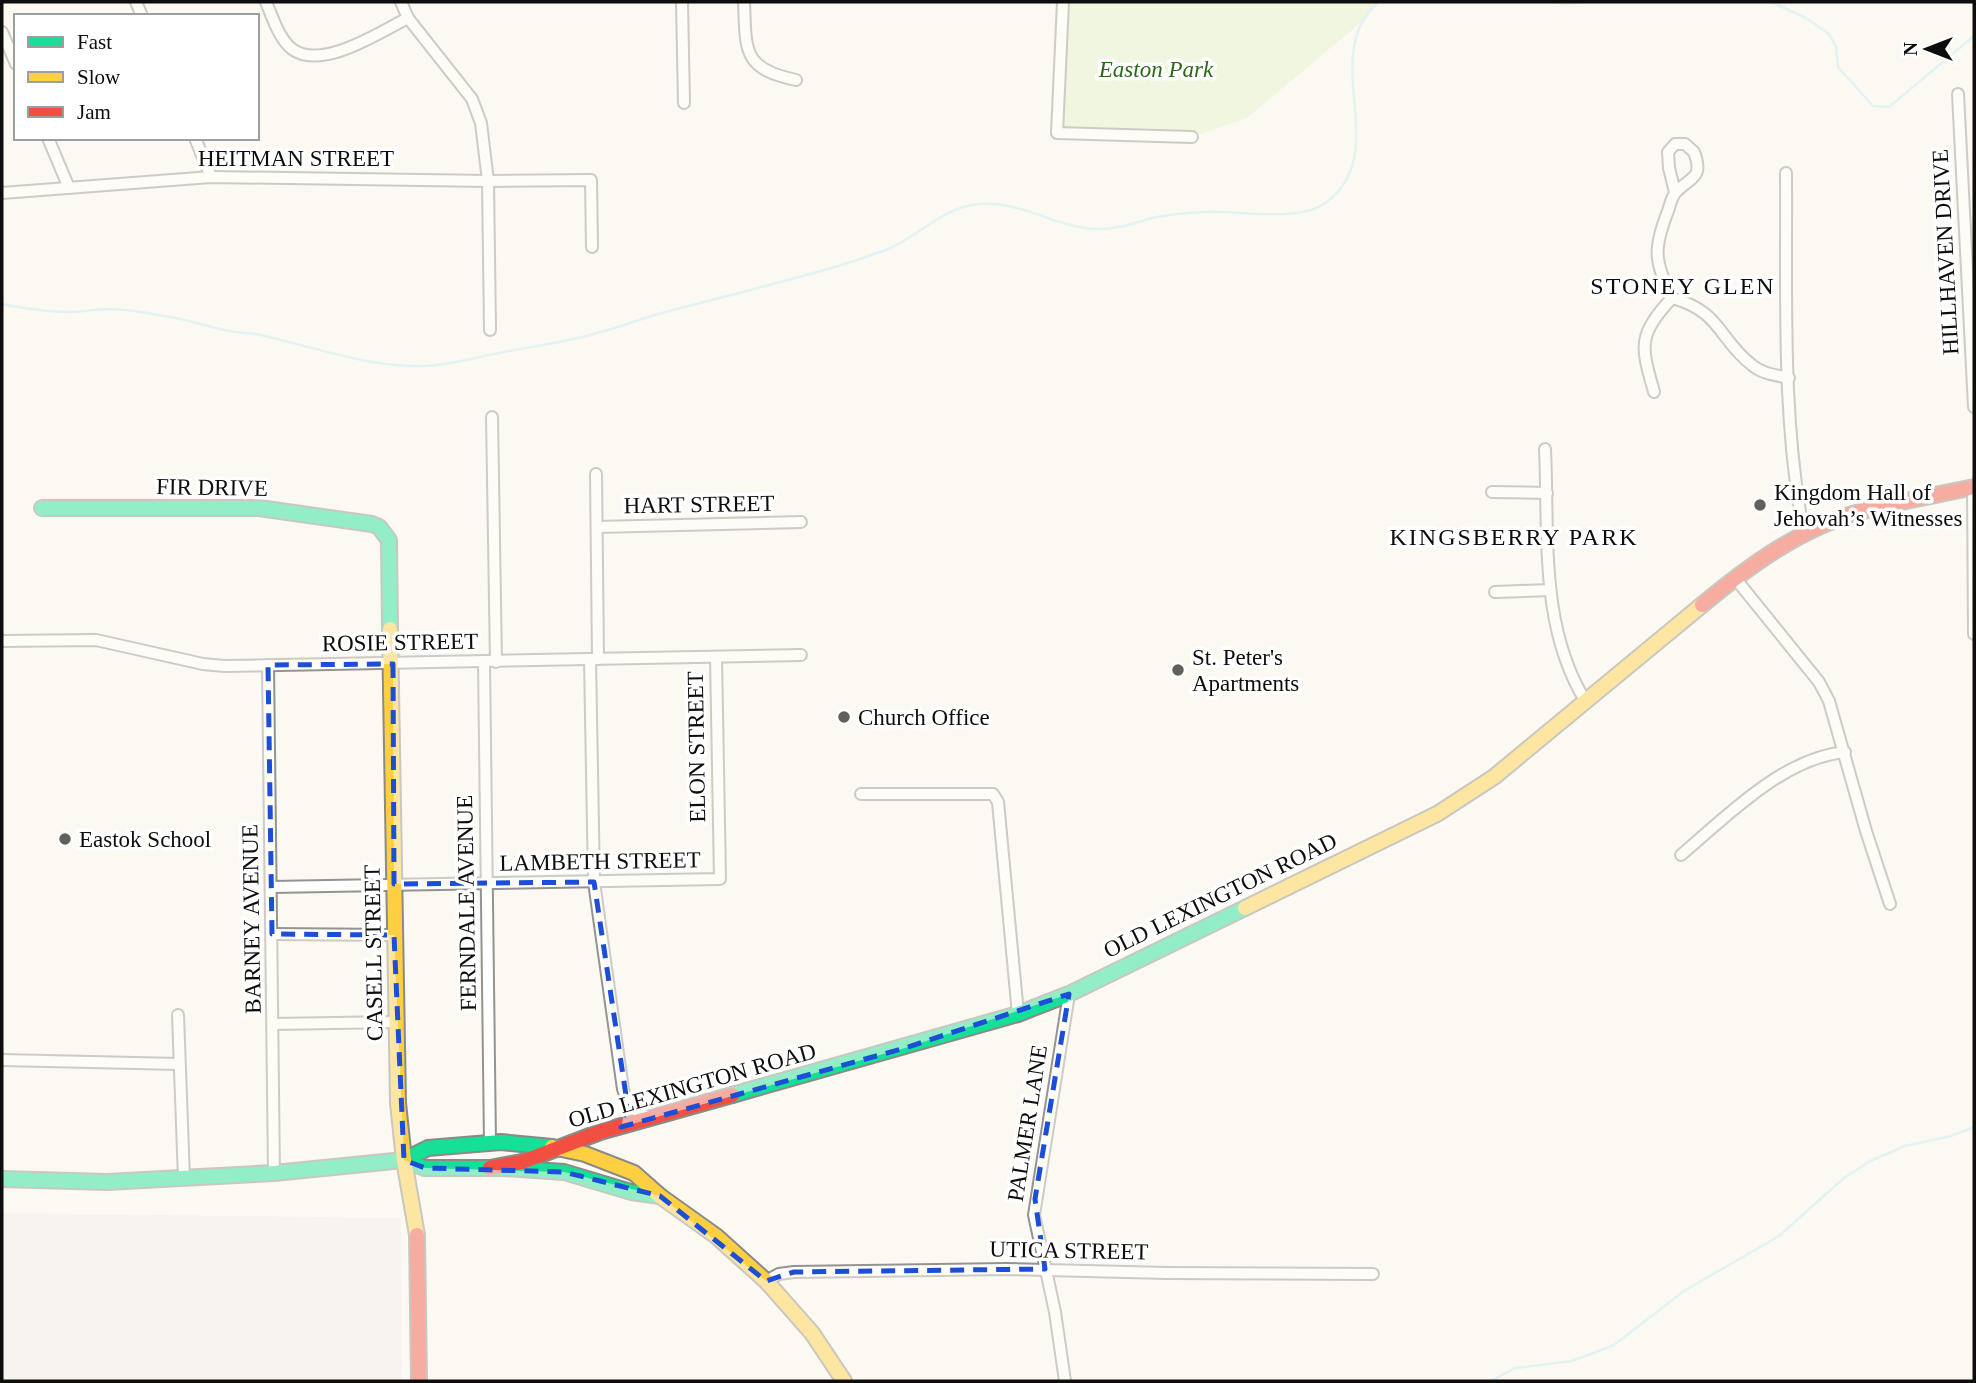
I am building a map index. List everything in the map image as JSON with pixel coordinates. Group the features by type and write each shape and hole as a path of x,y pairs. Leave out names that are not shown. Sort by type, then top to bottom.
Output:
{"street":[{"path":"265,2 290,47 300,52 320,55 331,55 347,49 408,18"},
{"path":"401,2 408,18 472,99 481,123 488,181 489,330"},
{"path":"682,2 684,103"},
{"path":"744,2 745,43 754,64 774,75 796,80"},
{"path":"1063,2 1057,132 1192,137"},
{"path":"2,32 14,59"},
{"name":"HILLHAVEN DRIVE","path":"1958,94 1974,407"},
{"path":"49,140 69,188"},
{"path":"195,140 211,177"},
{"path":"1786,173 1789,378 1794,486 1804,534"},
{"name":"HEITMAN STREET","path":"2,193 211,177 591,180 592,247"},
{"path":"1675,192 1659,235 1656,254 1672,298 1702,310 1751,365 1765,373 1789,378"},
{"path":"1654,393 1645,360 1644,343 1648,331 1672,298"},
{"name":"FERNDALE AVENUE","path":"490,1143 488,884 492,417"},
{"path":"1545,449 1550,590 1562,654 1572,681 1586,702"},
{"path":"596,474 594,882 623,1089 627,1102 645,1116 657,1117"},
{"path":"1974,487 1974,634"},
{"name":"OLD LEXINGTON ROAD","path":"2,1179 107,1182 184,1179 404,1160 428,1148 490,1143 556,1148 1018,1014 1069,994 1437,814 1494,777 1735,578 1779,547 1861,511 1974,487"},
{"path":"1492,492 1547,493"},
{"name":"FIR DRIVE","path":"43,508 259,508 379,527"},
{"name":"HART STREET","path":"597,527 801,522"},
{"name":"CASELL STREET","path":"379,527 389,540 398,1103 404,1160 417,1228 419,1381"},
{"path":"1735,578 1819,682 1829,701 1890,904"},
{"path":"1495,592 1550,590"},
{"name":"ROSIE STREET","path":"2,640 96,640 203,664 393,664 801,655"},
{"name":"ELON STREET","path":"716,657 720,879"},
{"name":"BARNEY AVENUE","path":"268,665 274,1173"},
{"path":"1681,855 1766,786 1809,761 1830,753 1845,752"},
{"path":"861,794 993,794 998,802 1018,1014"},
{"name":"LAMBETH STREET","path":"272,887 720,879"},
{"path":"272,934 394,935"},
{"name":"PALMER LANE","path":"1065,1381 1055,1312 1034,1215 1069,994"},
{"path":"178,1015 184,1179"},
{"path":"274,1024 397,1022"},
{"path":"2,1060 179,1064"},
{"path":"618,1128 627,1102"},
{"path":"490,1168 522,1162 556,1148 585,1154 634,1173 660,1196 716,1236 766,1281 812,1333 844,1381"},
{"name":"OLD LEXINGTON ROAD","path":"404,1160 425,1168 490,1168"},
{"path":"490,1168 564,1172 631,1192 660,1196"},
{"name":"UTICA STREET","path":"766,1281 794,1272 1045,1269 1167,1273 1373,1274"}],"highlighted area":[{"path":"393,664 394,884 594,882 627,1102 621,1127 905,1048 1069,994 1035,1199 1045,1269 794,1272 766,1281 660,1196 564,1172 425,1168 404,1160 394,935 272,934 268,665"}],"shaded area":[{"path":"2,1213 401,1218 402,1381 2,1381"}],"green space":[{"name":"Easton Park","path":"1063,2 1379,2 1364,20 1247,118 1192,137 1057,133"}],"waterway":[{"path":"2,304 73,312 112,309 136,311 223,330 261,335 383,364 425,366 586,336 837,266 888,249 943,216 967,206 1010,206 1066,224 1095,229 1116,228 1183,213 1297,213 1322,205 1343,185 1354,160 1354,49 1361,24 1379,2"},
{"path":"1554,2 1586,2"},
{"path":"1771,2 1806,18 1829,34 1836,47 1838,67 1873,106 1889,107 1974,36"},
{"path":"1491,1381 1515,1368 1572,1361 1614,1345 1684,1291 1779,1236 1844,1178 1870,1161 1905,1146 1951,1136 1974,1127"}],"traffic: fast":[{"path":"42,508 259,508 372,524 379,527 389,540 390,629"},
{"path":"732,1095 1018,1014 1069,994 1245,908"},
{"path":"2,1179 107,1182 274,1173 404,1160 428,1148 501,1142 552,1147"},
{"path":"404,1160 425,1168 504,1168 564,1172 631,1192 660,1196"}],"traffic: slow":[{"path":"1245,908 1437,814 1494,777 1702,605"},
{"path":"390,629 398,1103 404,1160 417,1235"},
{"path":"552,1147 585,1154 634,1173 660,1196 716,1236 766,1281 812,1333 844,1381"}],"traffic: jam":[{"path":"1702,605 1758,562 1819,527 1877,507 1974,487"},
{"path":"490,1168 522,1162 600,1132 732,1095"},
{"path":"417,1235 419,1381"}],"place":[{"name":"Kingdom Hall of Jehovah’s Witnesses","path":"1760,505"},
{"name":"St. Peter's Apartments","path":"1178,670"},
{"name":"Church Office","path":"844,717"},
{"name":"Eastok School","path":"65,839"}],"district":[{"name":"STONEY GLEN","path":"1683,286"},
{"name":"KINGSBERRY PARK","path":"1514,537"}]}
